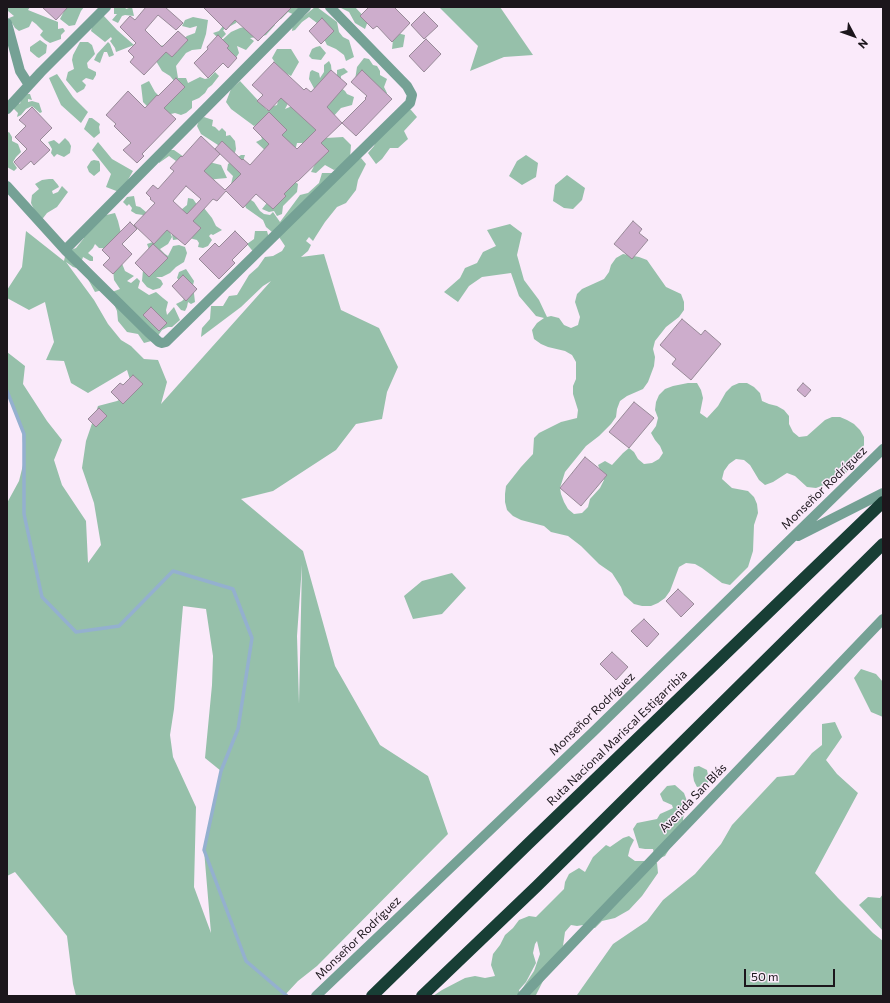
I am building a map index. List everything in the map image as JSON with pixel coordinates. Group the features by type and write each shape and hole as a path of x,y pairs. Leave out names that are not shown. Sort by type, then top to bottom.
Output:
{"highway":[{"name":"Ruta Nacional Mariscal Estigarribia","path":"372,996 883,502"},
{"path":"422,996 537,886 883,544"}],"street":[{"path":"7,109 106,7"},
{"path":"65,250 306,7"},
{"path":"7,186 65,250 148,332 159,342 166,342 410,103 412,95 407,86 330,7"},
{"path":"7,23 20,70 29,85"},
{"name":"Monseñor Rodríguez","path":"316,996 593,732 883,448"},
{"path":"788,541 883,493"},
{"name":"Avenida San Blás","path":"522,996 883,619"}],"green space":[{"path":"8,7 30,7 28,10 58,22 58,29 63,28 65,31 61,35 61,39 50,43 45,40 40,35 43,31 32,21 29,27 19,31 15,28 9,18 14,16 8,11"},
{"path":"66,7 84,7 75,25 69,26 60,19"},
{"path":"114,7 125,7 126,9 132,7 134,16 122,16 118,23 112,20 117,14 114,14"},
{"path":"281,7 300,7 295,15 288,12 281,19 274,22 275,25 266,35 250,38 254,41 246,50 237,46 239,53 233,62 221,41 231,32 249,26"},
{"path":"315,7 337,22 339,32 343,37 349,40 354,57 346,61 344,55 327,45 322,35 321,26 309,17 292,31 293,22 304,16"},
{"path":"339,7 355,7 368,21 365,29 355,23 349,12"},
{"path":"439,7 500,7 533,55 504,57 470,71 478,46"},
{"path":"103,15 134,45 116,52 110,41 112,39 111,37 105,42 91,31 93,23"},
{"path":"193,17 208,20 206,34 201,49 192,50 186,53 176,66 178,78 186,78 188,83 200,77 205,79 209,78 215,72 219,76 205,93 192,101 192,108 186,113 181,115 175,113 158,117 143,102 141,85 149,81 155,92 163,100 175,82 170,76 162,71 156,61 157,46 168,45 177,52 181,41 187,36 195,33 197,26 190,28 182,26 185,20"},
{"path":"239,18 236,23 223,30 226,34 220,40 213,33 219,31 223,26"},
{"path":"397,33 405,35 403,47 392,49 393,40"},
{"path":"40,40 47,45 46,53 39,58 30,51 30,47"},
{"path":"80,42 88,42 92,45 95,54 87,63 88,68 96,72 96,75 93,80 86,78 82,81 86,85 84,89 77,93 66,80 68,72 74,69 72,60 73,55"},
{"path":"108,42 114,55 109,57 107,52 104,52 100,63 94,60 97,54"},
{"path":"320,46 326,53 321,60 312,59 309,56 312,49"},
{"path":"277,49 291,49 299,62 291,76 280,70 272,58"},
{"path":"364,58 369,59 373,65 377,66 380,71 380,75 387,79 384,87 387,93 384,104 355,80 357,67"},
{"path":"329,61 332,75 337,80 337,70 344,68 348,72 341,76 340,87 347,94 354,97 352,105 341,108 332,118 326,138 343,137 351,145 350,158 344,166 334,170 325,165 316,173 311,172 315,164 305,143 297,143 296,147 293,149 268,153 256,142 262,139 259,131 267,118 254,126 231,109 226,102 231,89 240,81 267,110 267,108 277,105 279,97 291,98 285,109 316,92 309,79 310,72 312,70 319,73 320,78 324,72 324,65"},
{"path":"57,74 73,97 88,112 81,123 61,105 49,78"},
{"path":"25,94 30,94 32,100 28,99 28,102 32,101 39,103 42,112 40,113 32,106 17,117 18,113 12,107 16,100 20,104 21,99"},
{"path":"403,107 411,110 417,117 404,131 408,139 398,148 390,148 382,159 376,164 368,153 374,146 377,138"},
{"path":"204,117 213,120 212,126 219,131 222,128 226,132 226,136 230,135 235,141 236,149 234,156 225,156 218,145 201,134 197,126 199,120"},
{"path":"89,118 92,118 100,124 100,133 94,138 84,129"},
{"path":"9,132 12,137 12,141 18,144 21,152 13,162 17,168 14,171 7,167 7,133"},
{"path":"65,138 71,146 70,153 64,157 57,154 54,157 51,153 52,149 48,142 54,140 59,144"},
{"path":"98,142 112,159 133,171 119,192 106,187 111,174 92,150"},
{"path":"167,150 174,150 184,157 176,161 169,156 159,163 158,159"},
{"path":"241,155 245,155 241,167 245,196 254,202 264,214 270,215 273,212 280,222 300,195 308,193 319,183 322,173 335,173 361,158 366,164 358,180 356,190 346,203 337,207 313,241 309,237 306,241 311,245 308,251 301,257 324,254 341,310 379,328 398,367 387,392 382,419 356,424 336,450 273,491 241,499 303,551 335,666 380,745 428,776 448,834 317,966 298,981 284,996 76,996 67,936 15,872 7,876 7,503 19,481 24,461 22,428 7,391 7,352 25,366 23,384 47,421 62,440 54,460 62,485 86,521 88,563 101,545 94,503 82,468 86,441 98,406 117,401 134,392 127,370 88,393 71,383 64,361 46,360 54,342 45,302 29,310 7,298 7,290 22,267 26,231 64,261 66,252 76,248 84,238 84,234 102,216 115,213 123,241 120,249 99,248 95,244 88,253 93,257 93,261 83,257 82,260 106,289 95,292 83,270 73,267 66,262 94,300 108,324 121,340 131,346 144,359 158,360 167,382 161,404 271,281 263,286 241,307 201,337 202,328 210,319 211,306 223,306 229,296 237,295 249,275 258,267 265,257 273,256 282,251 285,246 279,237 279,226 272,232 266,227 263,220 246,208 243,200 231,184 233,176 227,170 228,164","holes":["302,565 299,704 297,636","183,606 206,609 213,656 212,685 205,758 221,771 204,850 211,933 194,887 196,807 173,757 170,735 174,709"]},
{"path":"526,155 538,163 536,177 522,185 509,176 517,161"},
{"path":"91,161 99,161 100,171 94,176 89,172 87,167"},
{"path":"209,162 221,165 227,178 206,181 203,168"},
{"path":"567,175 585,188 582,200 573,209 564,208 553,201 555,185"},
{"path":"53,179 59,187 52,191 53,194 58,192 62,186 68,192 57,207 47,213 40,222 31,203 32,195 39,189 35,184 42,180"},
{"path":"293,180 298,184 297,192 283,206 282,214 277,216 274,211 269,212 262,209 268,198"},
{"path":"134,196 136,206 140,207 146,212 176,214 187,205 188,198 193,199 198,206 204,208 216,226 222,230 213,235 211,234 209,236 212,240 208,246 203,248 198,247 199,243 197,240 187,237 173,240 170,224 142,221 143,215 136,214 131,211 132,208 129,204 127,206 123,202 127,197"},
{"path":"510,224 522,233 517,255 524,280 539,300 547,317 551,316 559,318 564,325 571,328 578,325 580,317 575,302 577,294 582,289 604,279 616,258 623,254 647,260 666,287 681,294 684,302 684,310 679,317 666,327 655,341 653,349 655,357 654,366 648,382 643,389 620,401 616,417 611,424 586,446 565,472 560,488 561,494 568,509 574,514 582,513 588,507 590,499 600,488 604,480 598,465 605,461 612,465 629,448 644,464 652,463 659,459 663,453 651,433 656,426 658,418 655,410 656,402 659,395 665,389 673,386 697,383 703,398 700,413 707,418 718,406 726,392 732,386 739,383 747,383 760,393 762,401 784,410 789,416 789,424 793,432 799,437 807,436 825,420 832,417 840,417 847,420 860,430 864,437 864,445 857,460 846,473 832,482 816,488 807,487 795,476 787,473 765,485 759,480 750,465 744,460 736,459 729,464 724,471 722,479 732,488 748,491 754,497 757,504 758,513 754,525 753,551 748,567 730,585 722,583 695,564 686,563 679,567 670,591 665,598 651,606 634,604 624,595 612,573 599,564 581,546 568,536 551,532 544,526 521,520 513,516 507,510 505,502 506,486 533,454 534,438 539,433 561,422 577,418 578,410 573,394 573,386 576,379 576,362 572,355 565,351 548,347 534,339 532,330 537,323 544,318 536,316 519,296 511,273 482,277 469,286 458,302 444,292 460,278 465,268 477,263 483,252 496,246 487,230"},
{"path":"165,228 170,232 172,237 168,244 160,249 168,256 173,246 179,245 185,247 187,253 184,262 170,273 162,277 156,277 161,280 163,284 160,288 153,290 147,287 142,281 143,270 150,252 147,244 153,242"},
{"path":"255,231 267,231 269,238 255,254 247,244 254,239"},
{"path":"121,261 125,271 134,276 127,281 131,283 137,278 140,281 138,288 149,295 156,292 168,302 166,310 167,315 174,307 180,320 172,327 162,330 155,340 144,343 138,334 127,332 118,321 112,292 120,289 114,280 113,269"},
{"path":"186,269 194,281 195,302 191,304 188,302 185,311 181,310 176,304 186,297 184,285 177,278 179,272"},
{"path":"452,573 466,588 442,614 413,619 404,596 422,581"},
{"path":"861,669 876,674 883,682 883,717 871,712 854,678"},
{"path":"835,722 842,737 826,760 837,774 858,793 815,873 873,933 883,941 883,996 578,996 577,995 613,944 647,921 663,900 695,874 721,844 732,825 777,777 794,775 812,753 822,745 822,724"},
{"path":"699,766 707,770 709,780 707,785 697,787 693,775 694,767"},
{"path":"675,785 684,793 687,801 683,819 685,828 665,856 660,858 654,854 653,849 639,848 633,829 637,823 657,819 660,814 673,808 672,805 663,801 660,794 667,786"},
{"path":"629,836 634,840 628,856 635,861 657,863 658,873 642,896 629,910 615,918 602,921 595,928 583,925 571,925 565,932 563,946 556,955 536,995 529,996 522,989 534,971 540,954 537,941 533,953 536,963 526,982 519,990 520,996 433,996 465,978 475,976 485,978 495,976 491,965 493,954 505,935 519,920 529,916 536,917 564,889 565,882 569,874 579,868 585,872 593,857 606,845 610,847 623,838"},
{"path":"883,894 883,931 859,905 868,897 880,898"}],"building":[{"path":"42,7 68,7 56,20"},
{"path":"146,7 165,7 183,23 176,30 158,15 145,30 162,47 178,31 188,40 172,57 166,52 144,75 130,62 134,57 128,51 136,43 120,27 130,16 135,20"},
{"path":"203,7 292,7 258,41 235,20 226,30"},
{"path":"369,7 394,7 410,23 392,42 377,26 373,29 360,16"},
{"path":"424,12 438,26 424,39 411,25"},
{"path":"322,18 334,31 321,44 309,31"},
{"path":"218,35 229,46 227,48 237,58 228,68 223,63 208,78 194,63 208,49 207,47"},
{"path":"426,39 441,54 424,72 409,56"},
{"path":"274,62 304,90 306,88 311,92 331,70 347,84 327,107 342,123 321,143 329,151 284,194 286,196 273,209 256,194 243,208 226,191 217,201 213,199 193,221 201,228 185,245 167,230 154,244 134,225 155,203 146,193 153,185 158,189 174,171 170,168 201,136 220,154 204,171 225,190 241,174 215,149 222,141 242,160 243,159 250,165 269,144 253,128 269,112 287,130 282,135 297,149 316,130 281,98 269,111 257,101 263,95 252,85","holes":["186,186 201,199 187,214 173,201"]},
{"path":"362,70 392,99 356,136 342,123 366,99 365,98 367,96 351,82"},
{"path":"176,78 185,87 164,108 176,119 142,154 144,156 137,163 123,150 131,143 114,126 116,124 106,115 128,91 145,108"},
{"path":"32,107 52,128 40,140 50,150 34,165 31,161 21,170 14,162 27,149 15,137 26,126 19,120"},
{"path":"633,221 642,229 639,233 648,240 632,259 614,244"},
{"path":"130,222 137,229 122,244 132,254 113,274 103,265 110,258 102,250"},
{"path":"235,231 248,244 232,260 235,263 219,279 199,259 215,243 219,247"},
{"path":"153,244 168,258 149,277 135,263"},
{"path":"183,275 197,289 186,301 172,286"},
{"path":"151,307 167,323 159,331 143,315"},
{"path":"682,319 701,335 705,330 721,344 691,380 672,364 676,359 660,345"},
{"path":"133,375 143,384 123,404 111,392 120,383 123,385"},
{"path":"803,383 811,390 805,397 797,390"},
{"path":"634,402 654,418 629,448 609,432"},
{"path":"99,408 107,416 96,427 88,419"},
{"path":"585,457 607,475 581,506 560,488"},
{"path":"678,589 694,604 681,617 666,601"},
{"path":"644,619 659,634 647,647 631,631"},
{"path":"612,652 628,667 616,680 600,664"}],"waterway":[{"path":"7,391 24,434 24,514 42,597 76,632 119,626 173,571 233,589 252,638 238,729 221,771 204,850 246,961 287,996"}]}
